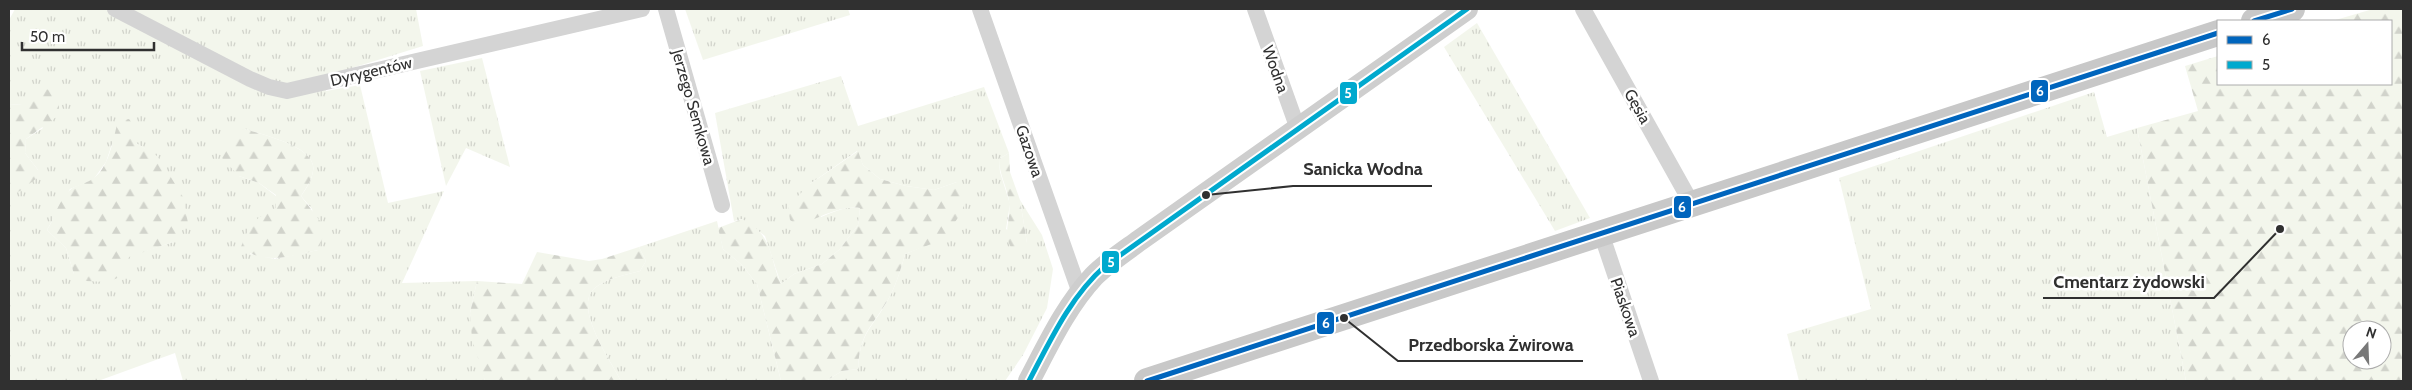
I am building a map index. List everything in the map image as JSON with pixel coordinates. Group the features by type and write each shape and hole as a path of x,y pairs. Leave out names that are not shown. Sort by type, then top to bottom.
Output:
{"main road":[{"path":"2257,20 2292,9"},
{"path":"1147,381 2217,33"}],"street":[{"name":"Dyrygentów","path":"115,9 250,79 269,87 287,91 642,9"},
{"name":"Jerzego Semkowa","path":"666,9 722,205"},
{"name":"Gazowa","path":"980,9 1080,293"},
{"name":"Wodna","path":"1255,9 1298,129"},
{"name":"Gęsia","path":"1583,9 1692,204"},
{"path":"1029,381 1058,325 1096,274 1140,240 1298,129 1455,13"},
{"name":"Piaskowa","path":"1601,233 1651,381"}],"green space":[{"path":"15,9 416,9 423,46 323,77 326,91 360,85 388,203 444,191 402,283 477,281 470,313 485,381 183,381 175,353 98,381 9,381 9,196 38,170 25,153 26,139 43,128 22,105 9,104 9,20","holes":["245,129 288,143 307,155 312,163 313,171 311,178 301,196 312,209 318,250 275,259 250,254 276,209 276,196 259,183 239,176","136,143 151,153 161,163 167,174 173,197 173,242 74,274 66,248 47,230 70,189 93,180 106,162 112,144"]},
{"path":"685,9 848,9 850,15 703,60"},
{"path":"2373,9 2403,9 2403,381 2186,381 2137,128 2198,111 2185,66 2217,56 2217,85 2392,85 2392,20 2335,20"},
{"path":"1477,23 1590,218 1555,231 1444,47"},
{"path":"482,58 510,167 466,148 446,186 420,71"},
{"path":"841,76 858,126 984,87 1009,153 999,159 1000,172 1010,204 1006,229 1027,243 1020,200 1042,235 1053,269 1047,308 1023,355 1005,381 826,381 842,371 858,369 864,338 892,293 905,254 934,242 957,182 934,190 906,186 880,179 863,165 857,151 810,184 821,217 835,211 860,208 858,225 840,249 822,264 794,274 781,284 765,236 742,219 734,221 715,113"},
{"path":"46,89 59,93 59,115 26,139 25,153 38,170 38,177 22,190 9,196 9,104 22,105 40,91"},
{"path":"2094,92 2107,137 2137,128 2186,381 1799,381 1787,334 1871,309 1839,178"},
{"path":"129,119 138,131 136,143 157,156 183,197 188,223 173,242 129,257 122,276 108,282 86,281 74,274 66,248 47,230 59,204 66,194 75,187 91,180 102,169 109,154 118,121"},
{"path":"245,129 288,143 307,155 312,163 313,171 311,178 301,196 326,229 318,250 288,257 268,258 250,253 241,247 250,227 263,215 276,208 276,195 259,183 239,176 222,158 226,138 233,133"},
{"path":"858,151 863,165 880,179 906,186 934,190 957,182 965,203 960,215 947,233 934,243 905,254 892,293 864,338 858,369 842,371 826,381 781,381 757,284 742,265 723,249 718,228 742,219 760,232 769,247 781,284 794,274 822,264 840,249 858,225 860,208 829,213 798,226 790,220 788,206 810,184"},
{"path":"1009,153 1010,172 1020,200 1027,243 1021,254 1016,254 1011,247 1007,234 1009,201 1000,170 999,159"},
{"path":"717,221 723,249 742,265 757,284 781,381 621,381 595,333 590,319 589,295 596,287 606,281 640,271 646,261 639,247"},
{"path":"639,247 646,261 640,271 611,279 596,287 589,295 590,319 595,333 621,381 485,381 472,339 470,313 477,281 522,284 537,252 589,261 602,259"}],"transit line":[{"name":"5","path":"1029,381 1071,305 1081,291 1105,266 1467,9"},
{"name":"6","path":"2257,20 2292,9"},
{"name":"6","path":"1147,381 2217,33"}],"place":[{"name":"Sanicka Wodna","path":"1206,195"},
{"name":"Cmentarz żydowski","path":"2280,229"},
{"name":"Przedborska Żwirowa","path":"1344,318"}]}
